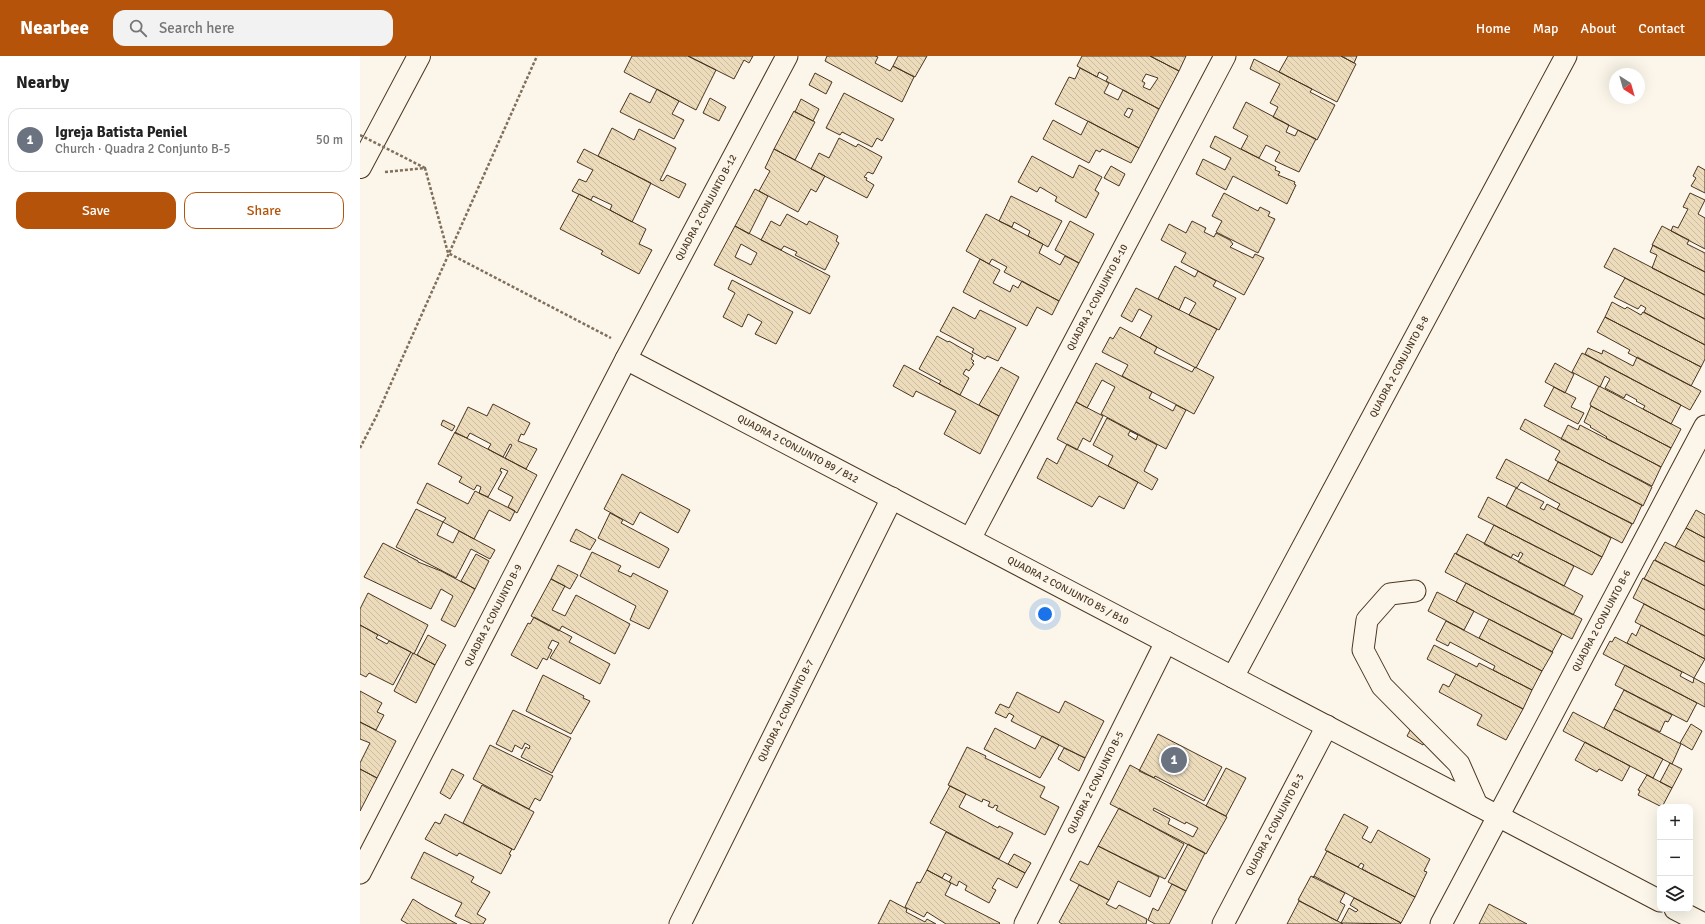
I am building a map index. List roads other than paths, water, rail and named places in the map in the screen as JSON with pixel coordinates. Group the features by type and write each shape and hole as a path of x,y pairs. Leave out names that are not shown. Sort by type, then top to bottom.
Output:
{"highway":[{"path":"360,167 419,56"}],"street":[{"name":"QUADRA 2 CONJUNTO B-12","path":"628,354 787,56"},
{"name":"QUADRA 2 CONJUNTO B-10","path":"970,539 1226,56"},
{"name":"QUADRA 2 CONJUNTO B-8","path":"1233,677 1566,56"},
{"name":"QUADRA 2 CONJUNTO B9 / B12","path":"628,354 970,539"},
{"name":"QUADRA 2 CONJUNTO B-9","path":"360,872 628,354"},
{"name":"QUADRA 2 CONJUNTO B-6","path":"1497,816 1705,426"},
{"name":"QUADRA 2 CONJUNTO B-7","path":"680,924 892,498"},
{"name":"QUADRA 2 CONJUNTO B5 / B10","path":"970,539 1657,899"},
{"path":"1415,591 1390,594 1367,620 1363,650 1382,686 1459,764 1477,805"},
{"name":"QUADRA 2 CONJUNTO B-5","path":"1025,924 1166,642"},
{"name":"QUADRA 2 CONJUNTO B-3","path":"1223,924 1327,726"},
{"path":"1441,924 1497,816"},
{"path":"1681,912 1704,924"}],"place":[{"name":"Igreja Batista Peniel","path":"1174,760"}]}
